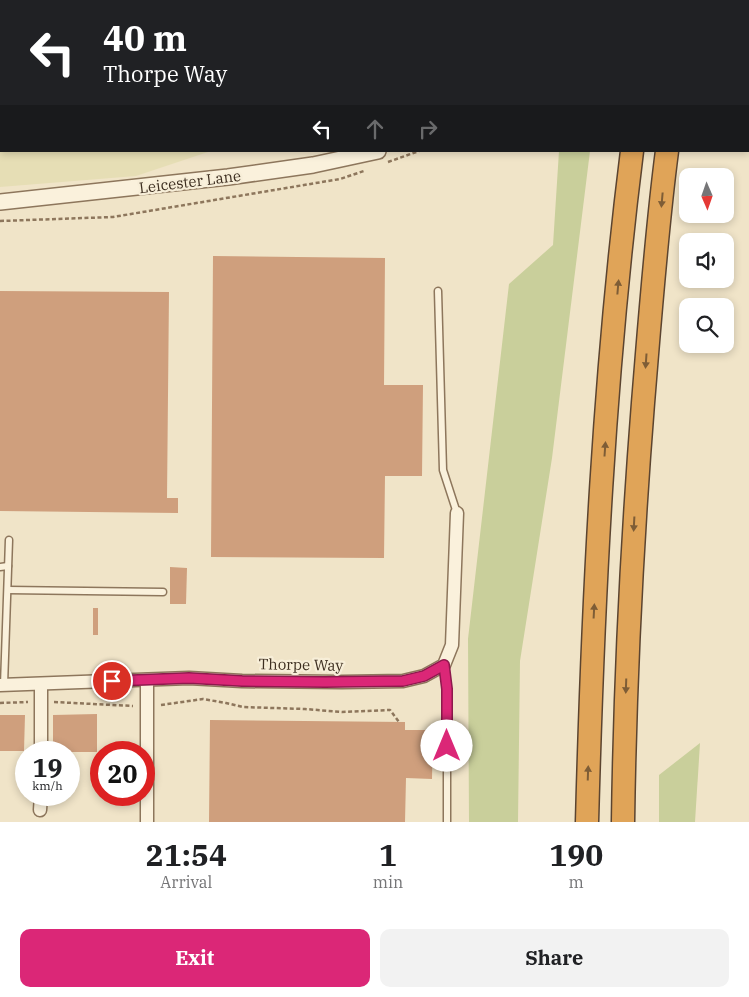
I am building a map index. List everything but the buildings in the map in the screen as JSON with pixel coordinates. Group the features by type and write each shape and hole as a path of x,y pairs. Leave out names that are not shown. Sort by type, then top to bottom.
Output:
{"highway":[{"path":"587,822 592,657 600,502 614,322 632,152"},
{"path":"623,822 628,641 635,504 650,312 667,152"}],"street":[{"name":"Leicester Lane","path":"0,202 116,190 381,157"},
{"path":"444,665 452,646 457,513"},
{"name":"Thorpe Way","path":"2,685 189,678 324,682 403,681 424,676 444,665"},
{"path":"147,680 147,822"},
{"path":"41,684 41,741"},
{"path":"40,806 40,810"}],"lane":[{"path":"438,291 443,470 457,513"},
{"path":"2,685 9,540"},
{"path":"0,567 8,566"},
{"path":"8,590 163,592"},
{"path":"444,665 447,689 448,822"}],"path":[{"path":"381,157 413,152"},
{"path":"0,221 113,217 340,179 366,170"},
{"path":"0,703 41,702 148,706 202,699 243,707 342,712 390,710 399,722"}],"shaded area":[{"path":"0,152 208,152 136,176 0,187"}],"green space":[{"path":"559,152 590,152 552,458 520,661 518,822 469,822 468,639 509,284 553,245"},
{"path":"700,743 695,822 659,822 659,775"}],"route":[{"path":"112,681 189,678 242,681 403,681 424,676 444,665 447,689 447,746"}]}
